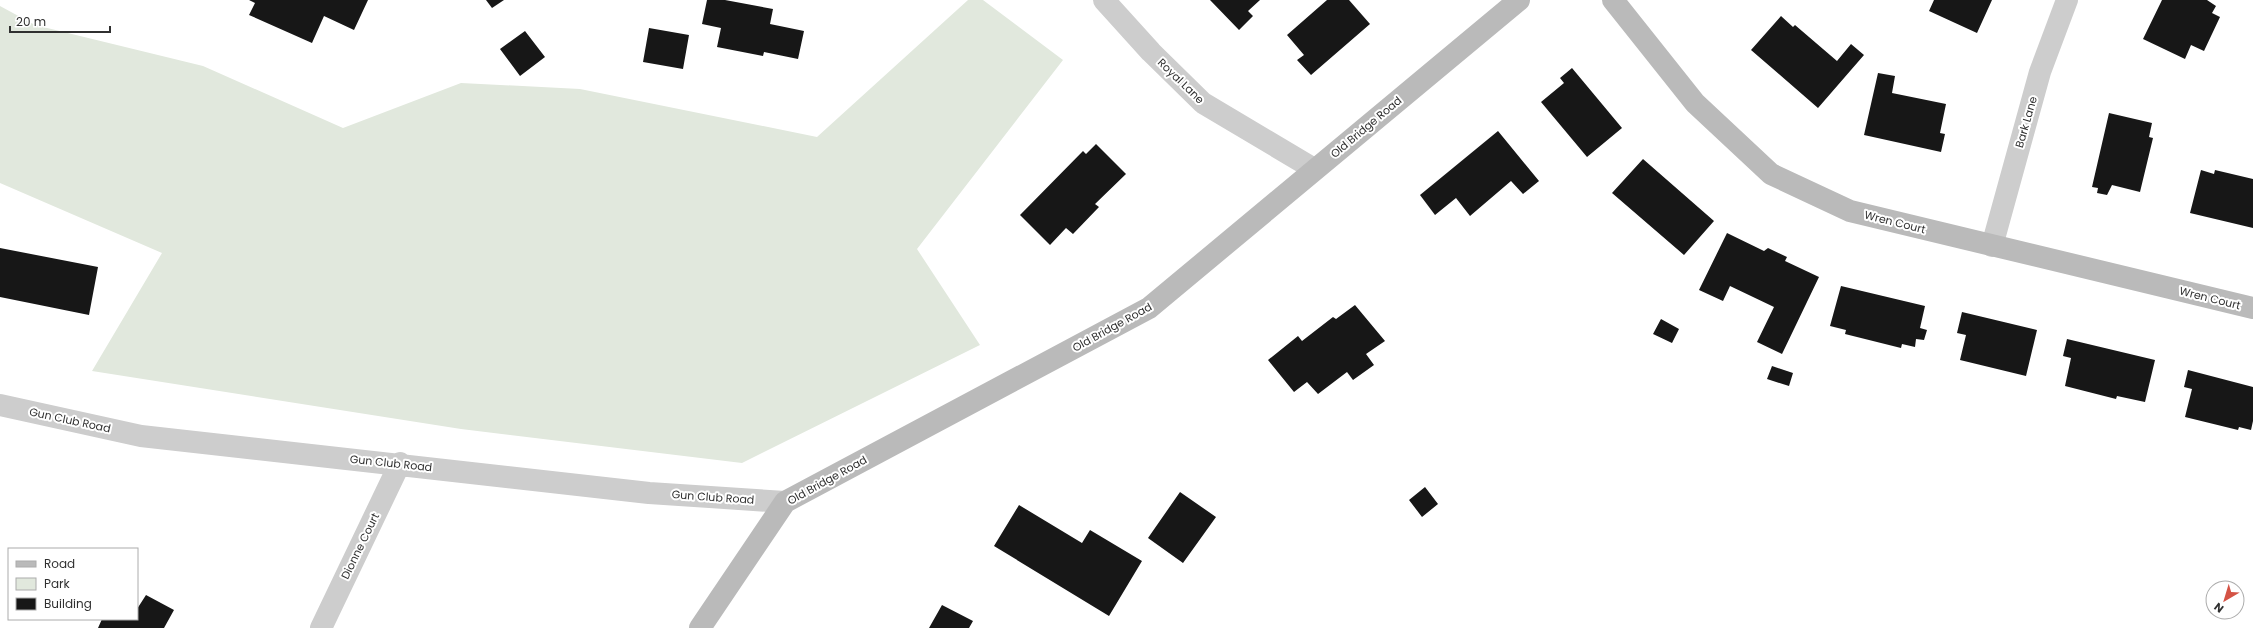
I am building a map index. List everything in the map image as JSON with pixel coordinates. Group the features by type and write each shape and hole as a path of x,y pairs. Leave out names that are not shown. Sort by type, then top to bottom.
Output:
{"street":[{"name":"Royal Lane","path":"1104,0 1151,52 1203,103 1314,169"},
{"name":"Old Bridge Road","path":"700,628 784,502 1149,308 1314,169 1519,0"},
{"name":"Wren Court","path":"1613,0 1695,103 1772,174 1850,211 2253,308"},
{"name":"Bark Lane","path":"1992,246 2040,72 2067,0"},
{"name":"Gun Club Road","path":"0,405 141,436 400,463 649,493 784,502"},
{"name":"Dionne Court","path":"321,628 400,463"}],"green space":[{"path":"968,0 983,0 1063,60 917,249 980,345 742,463 461,429 92,371 162,253 0,183 0,6 35,25 203,66 343,128 461,83 580,89 817,137"}],"building":[{"path":"249,0 368,0 354,30 324,16 312,43 249,15 255,3"},
{"path":"486,0 504,0 492,8"},
{"path":"707,0 725,0 773,9 770,24 804,31 798,59 764,52 763,56 717,47 721,28 702,24"},
{"path":"1210,0 1260,0 1248,11 1253,16 1239,30"},
{"path":"1327,0 1349,0 1370,24 1311,75 1297,60 1304,55 1287,35"},
{"path":"1934,0 1992,0 1977,33 1929,11"},
{"path":"2162,0 2207,0 2216,6 2212,13 2220,17 2204,51 2191,45 2185,59 2143,39"},
{"path":"1781,16 1793,27 1795,25 1837,61 1851,44 1864,55 1818,108 1751,50"},
{"path":"649,28 689,35 683,69 643,62"},
{"path":"525,31 545,57 520,76 500,49"},
{"path":"1572,68 1622,128 1587,157 1541,102 1564,83 1560,78"},
{"path":"1878,73 1895,76 1892,93 1946,104 1940,133 1945,134 1941,152 1864,135"},
{"path":"2109,113 2152,123 2149,137 2153,138 2140,192 2112,185 2107,195 2097,193 2098,188 2092,187"},
{"path":"1498,131 1539,181 1523,194 1511,181 1470,216 1456,198 1435,215 1420,195"},
{"path":"1096,144 1126,174 1095,204 1099,207 1073,234 1066,228 1050,245 1020,215 1083,151 1086,154"},
{"path":"1643,159 1714,221 1684,255 1612,193"},
{"path":"2201,170 2214,174 2215,170 2253,179 2253,228 2190,213"},
{"path":"1727,233 1764,251 1768,248 1787,257 1785,261 1819,277 1782,354 1757,342 1774,307 1730,286 1723,301 1699,290"},
{"path":"0,248 98,267 89,315 0,297"},
{"path":"1841,286 1925,306 1920,328 1927,330 1924,340 1916,339 1915,347 1902,344 1901,348 1845,334 1846,330 1830,326"},
{"path":"1355,305 1385,341 1366,354 1374,365 1353,380 1347,372 1318,394 1307,382 1294,392 1268,360 1298,336 1302,341 1333,317 1336,319"},
{"path":"1962,312 2037,330 2026,376 1960,360 1966,335 1957,333"},
{"path":"1661,319 1679,329 1672,343 1653,334"},
{"path":"2067,339 2155,360 2145,402 2117,396 2116,399 2065,386 2071,358 2063,356"},
{"path":"1772,366 1793,373 1789,386 1767,379"},
{"path":"2188,370 2253,387 2253,421 2251,430 2239,427 2238,430 2185,417 2192,389 2184,387"},
{"path":"1425,487 1438,504 1422,517 1409,500"},
{"path":"1180,492 1216,517 1183,563 1148,538"},
{"path":"1019,505 1082,543 1090,530 1142,561 1109,616 994,546"},
{"path":"146,595 174,610 164,628 98,628 102,620 138,620 138,607"},
{"path":"942,605 973,621 969,628 929,628"}]}
